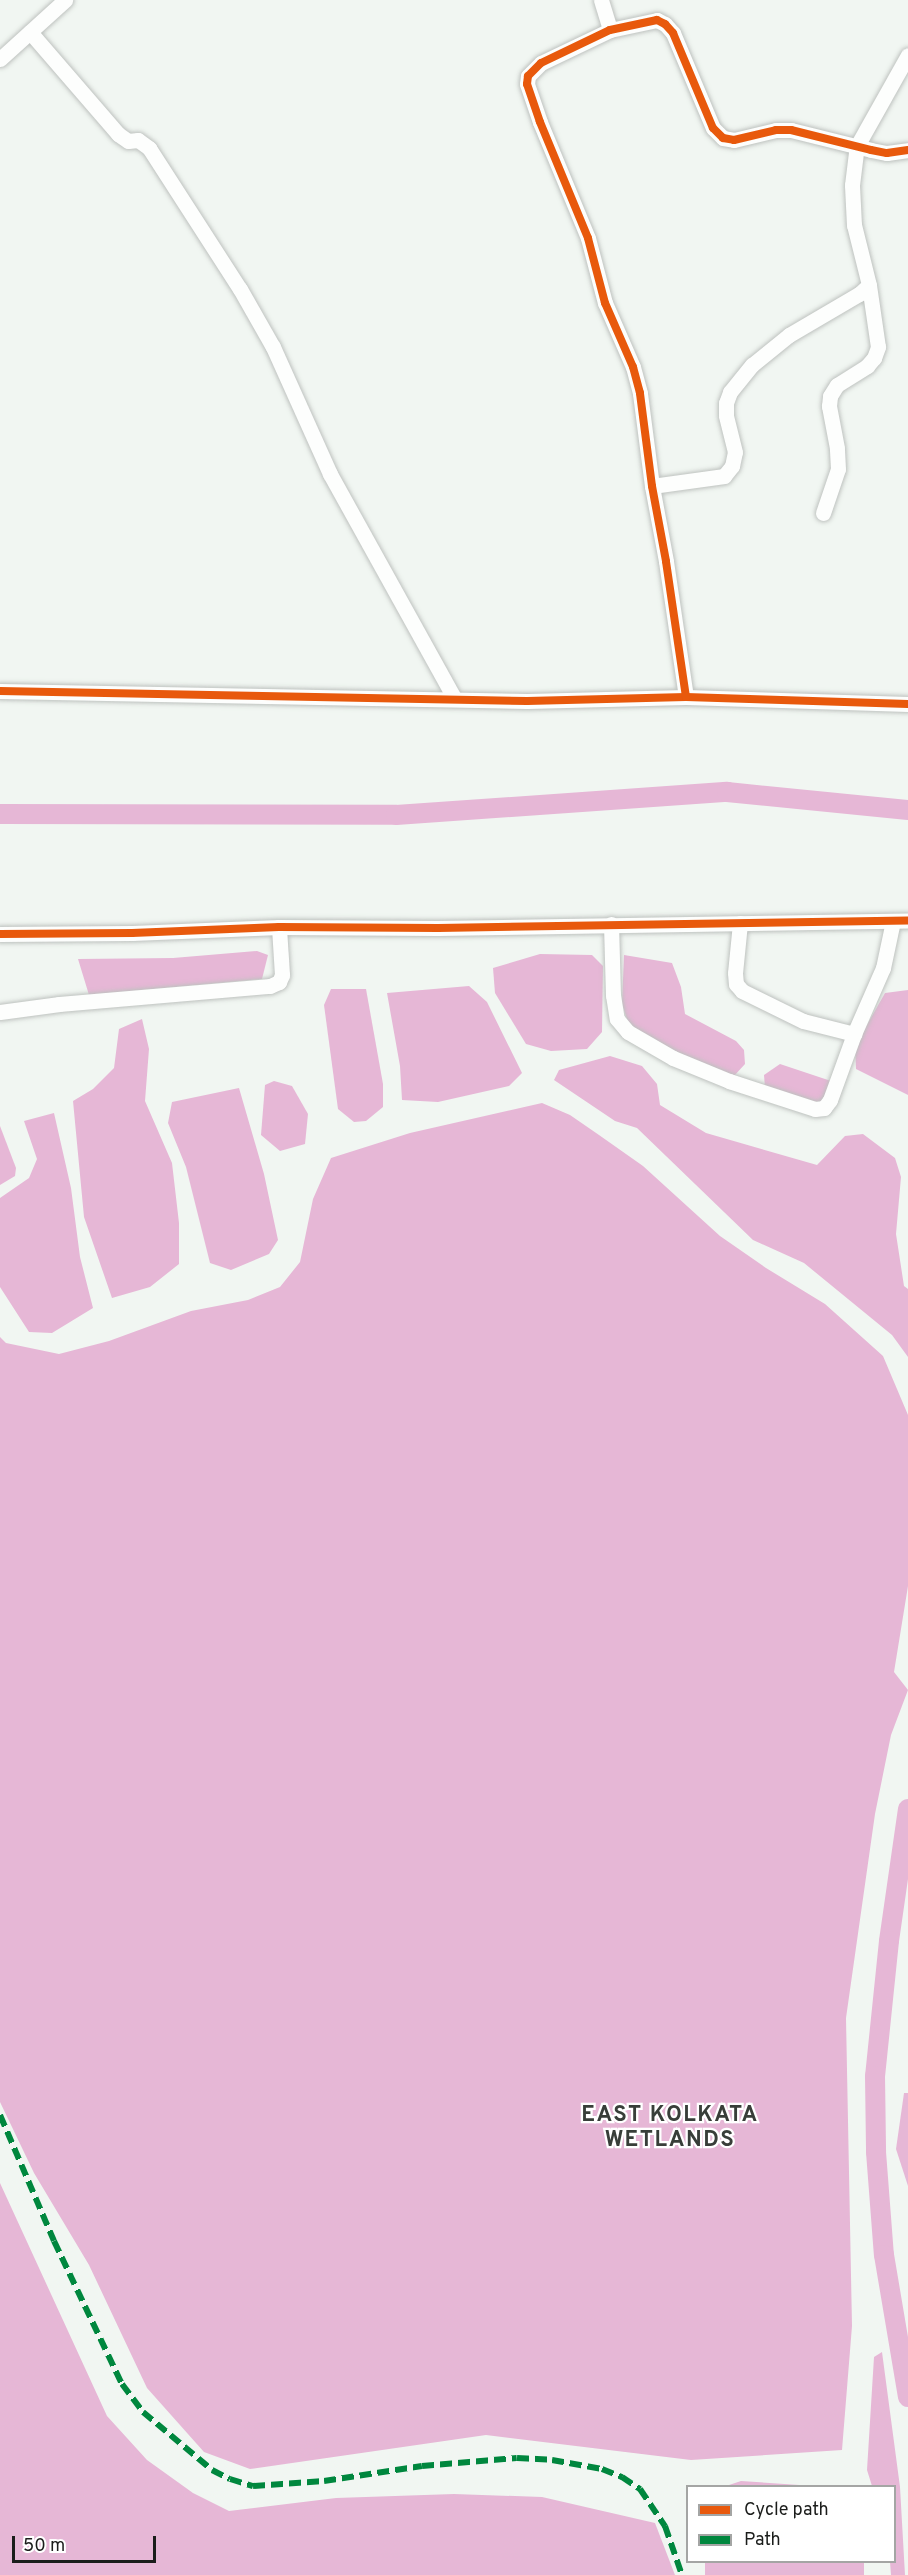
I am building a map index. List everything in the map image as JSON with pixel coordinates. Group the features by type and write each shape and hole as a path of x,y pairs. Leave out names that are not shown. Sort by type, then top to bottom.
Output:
{"street":[{"path":"0,59 65,0"},
{"path":"601,0 610,30"},
{"path":"686,696 666,561 651,486 640,393 633,367 605,303 588,238 554,161 527,84 528,76 541,63 610,30 657,20 665,24 673,33 713,128 723,138 734,140 776,130 791,130 886,153 908,150"},
{"path":"30,32 118,134 128,141 138,140 149,148 240,289 273,347 330,474 454,698"},
{"path":"823,513 838,469 837,448 829,406 830,396 837,385 867,366 877,353 869,285 854,225 852,185 857,146 908,55"},
{"path":"651,486 724,476 732,466 735,452 726,415 726,403 730,392 752,365 789,335 859,294 869,285"},
{"path":"0,691 528,701 686,696 908,704"},
{"path":"0,934 132,933 279,927 438,928 612,924 740,922 900,921 883,968 854,1034 831,1100 824,1108 815,1109 738,1084 673,1058 628,1032 617,1018 613,995 612,924"},
{"path":"740,922 735,973 736,984 742,991 803,1021 854,1034"},
{"path":"0,1012 59,1004 270,986 279,982 282,975 279,927"}],"shaded area":[{"path":"257,951 268,955 262,979 89,995 78,959 173,958"},
{"path":"540,954 592,955 603,966 602,1032 587,1049 551,1051 526,1044 495,993 493,968"},
{"path":"624,955 672,963 681,987 685,1014 736,1041 744,1050 745,1064 734,1076 679,1057 631,1031 622,1004"},
{"path":"469,986 487,1002 522,1073 509,1086 438,1102 402,1100 400,1066 387,993"},
{"path":"331,989 366,989 383,1084 383,1107 366,1121 354,1122 338,1109 324,1005"},
{"path":"908,990 908,1095 856,1069 855,1046 885,993"},
{"path":"142,1019 149,1049 145,1101 172,1163 179,1223 179,1264 150,1287 112,1298 84,1217 73,1101 93,1089 114,1068 119,1029"},
{"path":"610,1056 642,1066 657,1084 660,1105 706,1133 817,1165 845,1136 863,1134 895,1158 901,1177 896,1234 904,1286 908,1289 908,1357 892,1335 804,1263 753,1240 637,1128 615,1121 554,1080 559,1070"},
{"path":"780,1064 831,1081 824,1104 765,1088 764,1075"},
{"path":"274,1081 292,1086 308,1114 305,1144 280,1151 261,1135 265,1085"},
{"path":"239,1088 264,1174 278,1240 269,1254 231,1270 210,1263 186,1167 168,1123 172,1102"},
{"path":"542,1103 570,1115 643,1166 720,1236 766,1268 825,1304 883,1356 908,1415 908,1586 894,1672 908,1690 891,1735 875,1814 846,2018 852,2326 842,2450 691,2460 486,2435 250,2469 204,2452 147,2388 89,2265 34,2173 0,2102 0,1337 6,1343 59,1354 109,1341 191,1311 248,1300 280,1287 300,1262 313,1199 331,1158 410,1133"},
{"path":"54,1113 71,1188 80,1257 93,1308 52,1333 29,1332 0,1287 0,1198 29,1178 37,1159 24,1121"},
{"path":"0,1126 16,1168 15,1176 0,1185"},
{"path":"904,2093 908,2093 908,2186 896,2149"},
{"path":"0,2183 107,2416 147,2460 193,2493 229,2511 336,2498 454,2494 542,2497 655,2523 675,2575 0,2575"},
{"path":"882,2352 900,2487 905,2575 891,2575 890,2563 896,2563 896,2485 872,2485 867,2470 874,2357"},
{"path":"741,2481 799,2485 729,2485"},
{"path":"705,2563 864,2563 864,2575 705,2575"}],"waterway":[{"path":"0,814 396,815 727,792 908,810"},
{"path":"908,1809 889,1941 875,2076 876,2152 884,2255 908,2397"}],"marked path":[{"path":"0,2115 54,2241 122,2384 143,2412 212,2470 230,2479 253,2486 324,2481 422,2466 517,2458 552,2460 602,2469 622,2477 640,2489 665,2526 682,2575"}],"cycle path":[{"path":"686,697 666,561 652,486 640,393 633,367 605,303 588,238 540,122 527,84 528,76 541,63 610,30 657,20 665,24 673,33 713,128 723,138 734,140 776,130 791,130 887,153 908,150"},
{"path":"0,691 527,701 686,697 908,704"},
{"path":"0,934 132,933 279,927 438,928 908,921"}],"district":[{"name":"EAST KOLKATA WETLANDS","path":"670,2128"}]}
